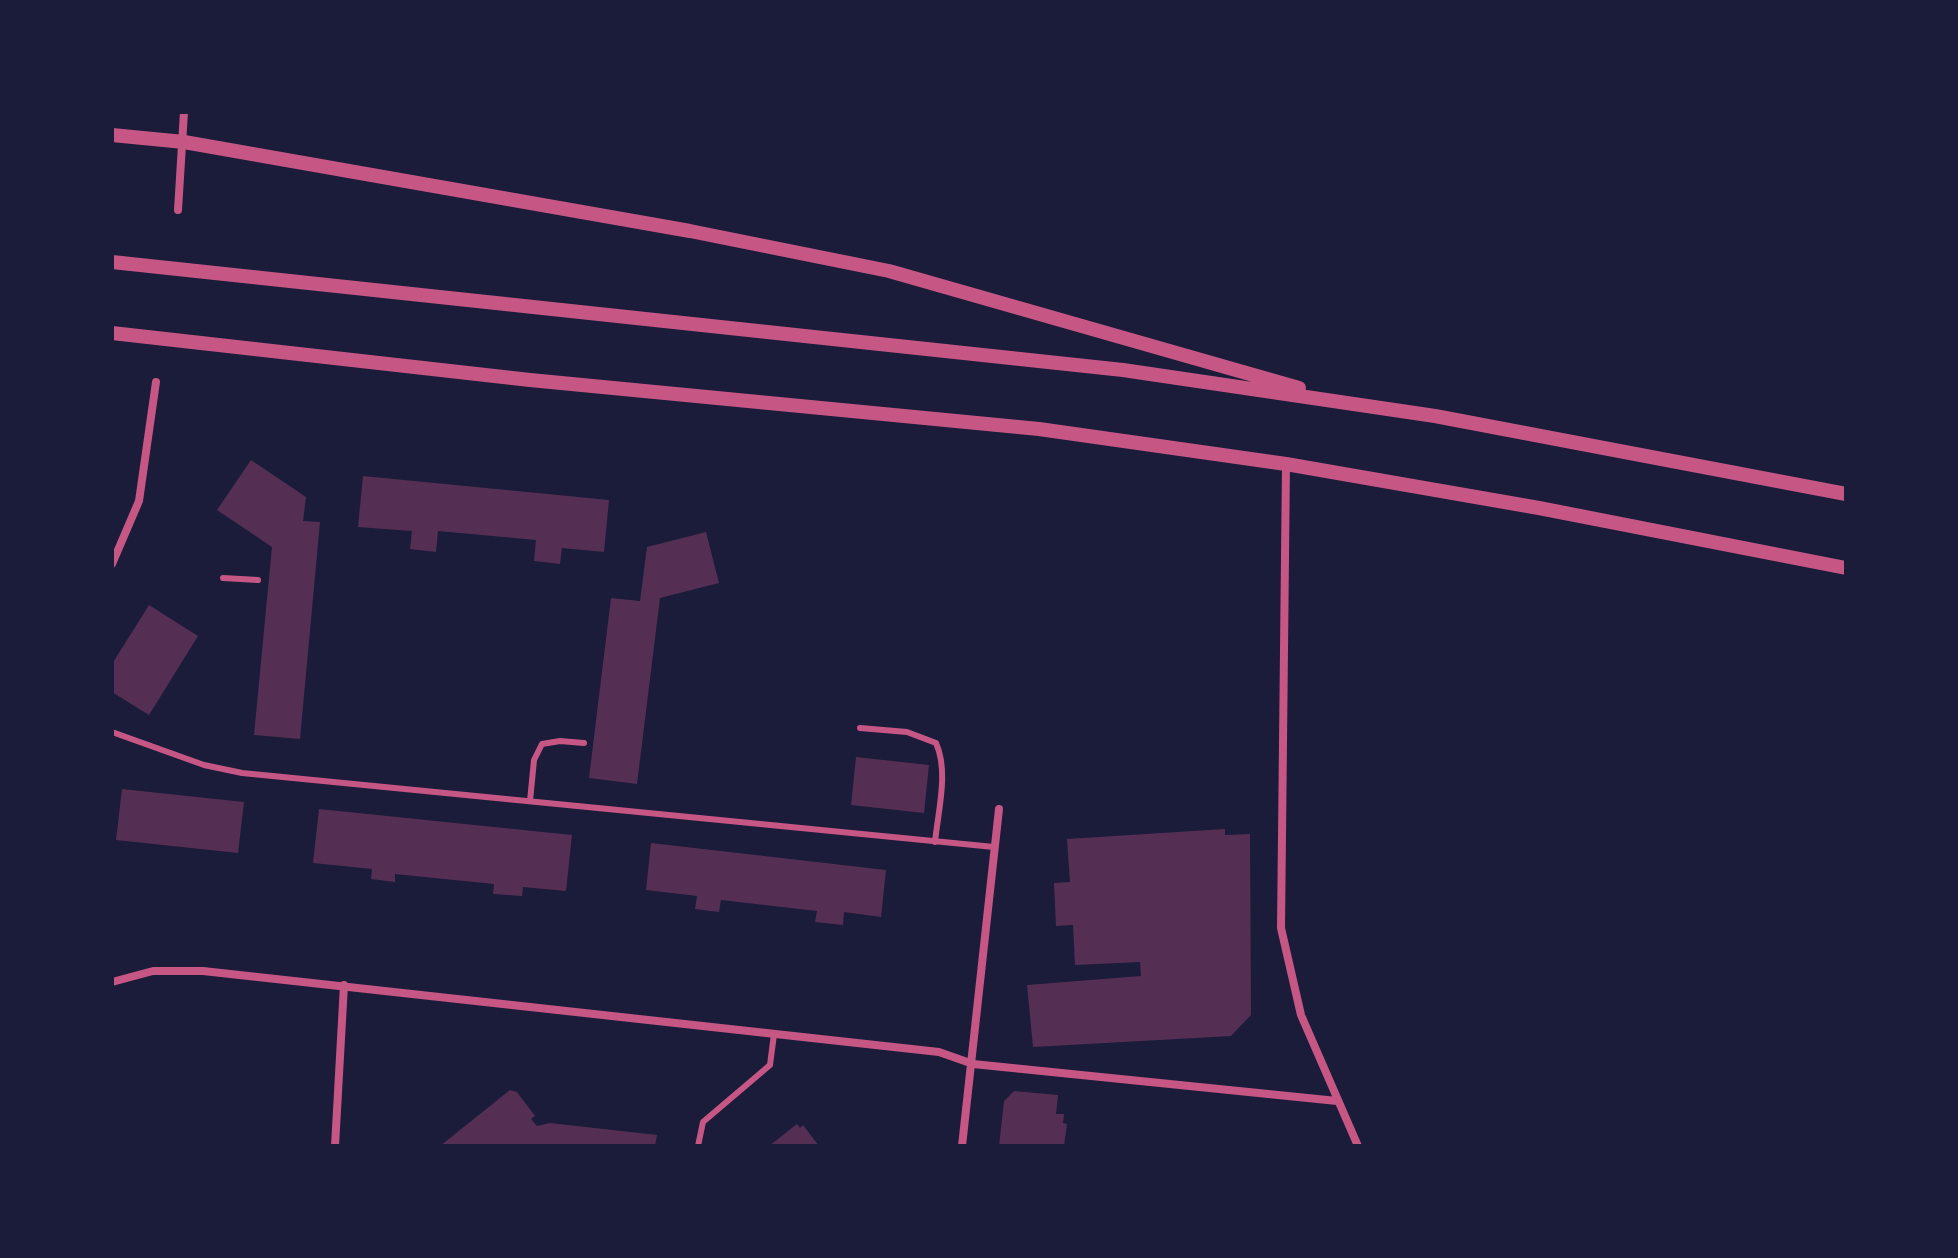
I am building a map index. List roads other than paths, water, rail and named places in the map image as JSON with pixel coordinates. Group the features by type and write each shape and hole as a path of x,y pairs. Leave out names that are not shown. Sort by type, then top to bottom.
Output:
{"street":[{"path":"178,210 184,112"},
{"path":"112,135 184,142 690,231 889,271 1349,402"},
{"path":"112,262 643,321 955,350 1349,402 1846,494"},
{"path":"114,335 530,380 969,422 1286,464 1539,508 1846,568"},
{"path":"112,564 139,501 156,382"},
{"path":"1286,464 1281,928 1288,970 1301,1015 1358,1146"},
{"path":"962,1146 999,809"},
{"path":"112,982 153,971 177,969 344,985 939,1052 973,1064 1337,1101"},
{"path":"335,1146 344,985"}],"lane":[{"path":"223,578 258,580"},
{"path":"860,728 907,732 936,743 942,757 942,772 935,842"},
{"path":"112,732 204,765 242,773 994,847"},
{"path":"530,801 534,760 542,744 560,741 584,743"},
{"path":"698,1146 703,1122 770,1065 774,1034"}]}
